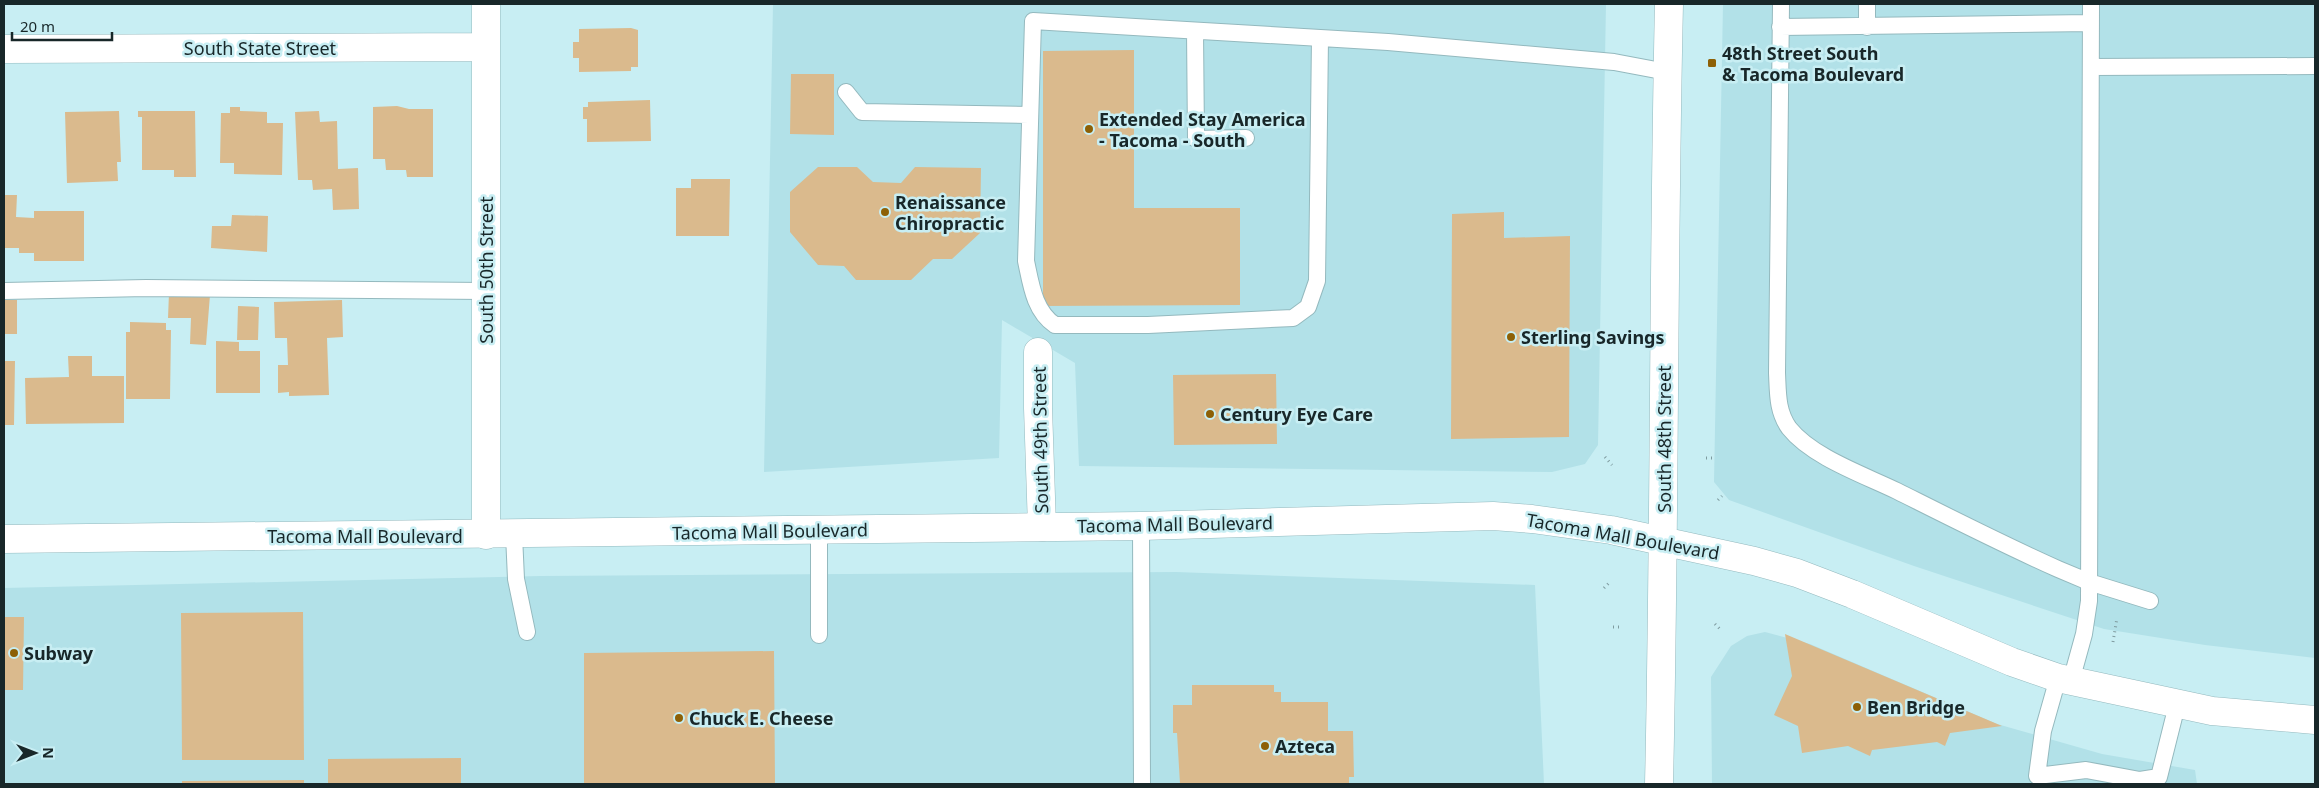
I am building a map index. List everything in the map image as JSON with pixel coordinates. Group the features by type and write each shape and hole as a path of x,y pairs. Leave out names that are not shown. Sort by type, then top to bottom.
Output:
{"main road":[{"name":"South 50th Street","path":"486,4 486,535"},
{"name":"South 48th Street","path":"1659,784 1664,541 1665,192 1669,4"},
{"name":"South State Street","path":"4,49 486,47"},
{"name":"South 49th Street","path":"1038,352 1042,527"},
{"name":"Tacoma Mall Boulevard","path":"4,539 514,535 1141,526 1493,516 1532,519 1664,541 1754,561 1797,573 1852,594 2012,662 2064,680 2212,711 2315,720"}],"lane":[{"path":"1781,4 1777,373 1780,411 1786,422 1799,437 1830,458 2017,550 2090,582 2150,601"},
{"path":"1867,4 1867,27"},
{"path":"2091,4 2090,601 2084,634 2043,731 2037,776 2086,770 2140,780 2158,777 2178,704"},
{"path":"1320,38 1317,281 1308,307 1293,318 1148,326 1055,326 1046,319 1034,296 1026,261 1033,21 1320,38 1614,62 1667,72"},
{"path":"1780,26 1867,27 2091,24"},
{"path":"1195,31 1196,139 1246,138"},
{"path":"2091,68 2315,66"},
{"path":"846,92 862,112 1029,115"},
{"path":"4,291 146,288 486,291"},
{"path":"1141,526 1142,784"},
{"path":"819,530 819,635"},
{"path":"514,535 516,579 527,632"}],"path":[{"path":"1605,457 1612,465"},
{"path":"1706,458 1714,458"},
{"path":"1718,500 1722,496"},
{"path":"1604,588 1610,583"},
{"path":"2113,642 2118,616"},
{"path":"1715,624 1721,630"},
{"path":"1613,627 1621,627"}],"shaded area":[{"path":"773,4 1606,4 1598,445 1585,464 1552,472 1079,466 1075,363 1002,320 999,458 764,472"},
{"path":"1723,4 2315,4 2315,658 2205,645 2104,629 1914,566 1729,500 1714,482"},
{"path":"1176,572 1535,585 1544,784 4,784 4,588 541,576"},
{"path":"1765,632 1810,644 1997,724 2102,754 2195,770 2197,784 1712,784 1711,677 1731,646 1747,636"}],"building":[{"path":"631,28 638,30 638,67 631,67 631,71 579,72 579,58 573,58 573,42 579,42 579,29"},
{"name":"Extended Stay America - Tacoma - South","path":"1134,50 1134,208 1240,208 1240,305 1043,306 1043,51"},
{"path":"791,74 834,74 834,135 790,134"},
{"path":"650,100 651,141 587,142 587,119 583,119 583,107 588,107 588,102"},
{"path":"397,106 409,109 433,109 433,177 407,177 406,170 386,170 385,159 373,159 373,107"},
{"path":"230,107 240,107 240,111 267,112 267,123 283,123 282,175 234,174 234,163 220,163 221,113 230,113"},
{"path":"119,111 121,162 117,162 118,181 67,183 65,112"},
{"path":"138,111 195,111 196,177 174,177 174,170 142,170 142,117 138,117"},
{"path":"319,111 320,122 337,121 338,169 358,168 359,209 333,210 332,189 313,190 312,180 298,180 295,112"},
{"name":"Renaissance Chiropractic","path":"818,167 857,167 873,182 901,183 915,167 981,168 980,233 952,259 933,259 911,280 856,280 844,266 818,265 790,232 790,192"},
{"path":"691,179 730,179 729,236 676,236 676,188 691,188"},
{"path":"4,195 17,195 16,217 34,218 34,211 84,211 84,261 34,261 34,253 19,253 19,248 4,248"},
{"name":"Sterling Savings","path":"1504,212 1504,238 1570,236 1569,437 1451,439 1452,214"},
{"path":"232,215 268,216 267,252 211,248 212,226 231,226"},
{"path":"169,293 210,295 206,345 190,344 191,318 168,318"},
{"path":"4,300 17,300 17,334 4,334"},
{"path":"342,300 343,337 327,338 329,395 289,396 289,392 278,393 278,365 288,365 287,338 275,338 274,302"},
{"path":"238,306 259,307 258,340 237,340"},
{"path":"130,322 166,323 166,330 171,330 170,399 126,399 126,332 130,332"},
{"path":"216,341 239,342 239,351 260,351 260,393 216,393"},
{"path":"68,356 92,356 92,376 124,376 124,423 26,424 25,378 69,377"},
{"path":"4,361 15,361 14,425 4,425"},
{"path":"1276,374 1277,444 1174,445 1173,375"},
{"path":"303,612 304,760 182,760 181,613"},
{"name":"Subway","path":"4,617 24,617 23,690 4,690"},
{"path":"1785,634 2002,726 1950,733 1945,746 1937,742 1872,750 1870,756 1848,746 1802,753 1798,726 1774,715 1792,676"},
{"name":"Chuck E. Cheese","path":"774,651 775,784 584,784 584,653"},
{"name":"Azteca","path":"1192,685 1274,685 1274,692 1281,692 1281,702 1328,702 1328,731 1353,731 1354,777 1349,777 1349,784 1180,784 1177,733 1173,733 1173,705 1192,705"},
{"path":"461,758 461,784 328,784 328,759"},
{"path":"304,780 304,784 182,784 182,781"}],"place":[{"name":"48th Street South & Tacoma Boulevard","path":"1712,63"},
{"name":"Extended Stay America - Tacoma - South","path":"1089,129"},
{"name":"Renaissance Chiropractic","path":"885,212"},
{"name":"Sterling Savings","path":"1511,337"},
{"name":"Century Eye Care","path":"1210,414"},
{"name":"Subway","path":"14,653"},
{"name":"Ben Bridge","path":"1857,707"},
{"name":"Chuck E. Cheese","path":"679,718"},
{"name":"Azteca","path":"1265,746"}]}
